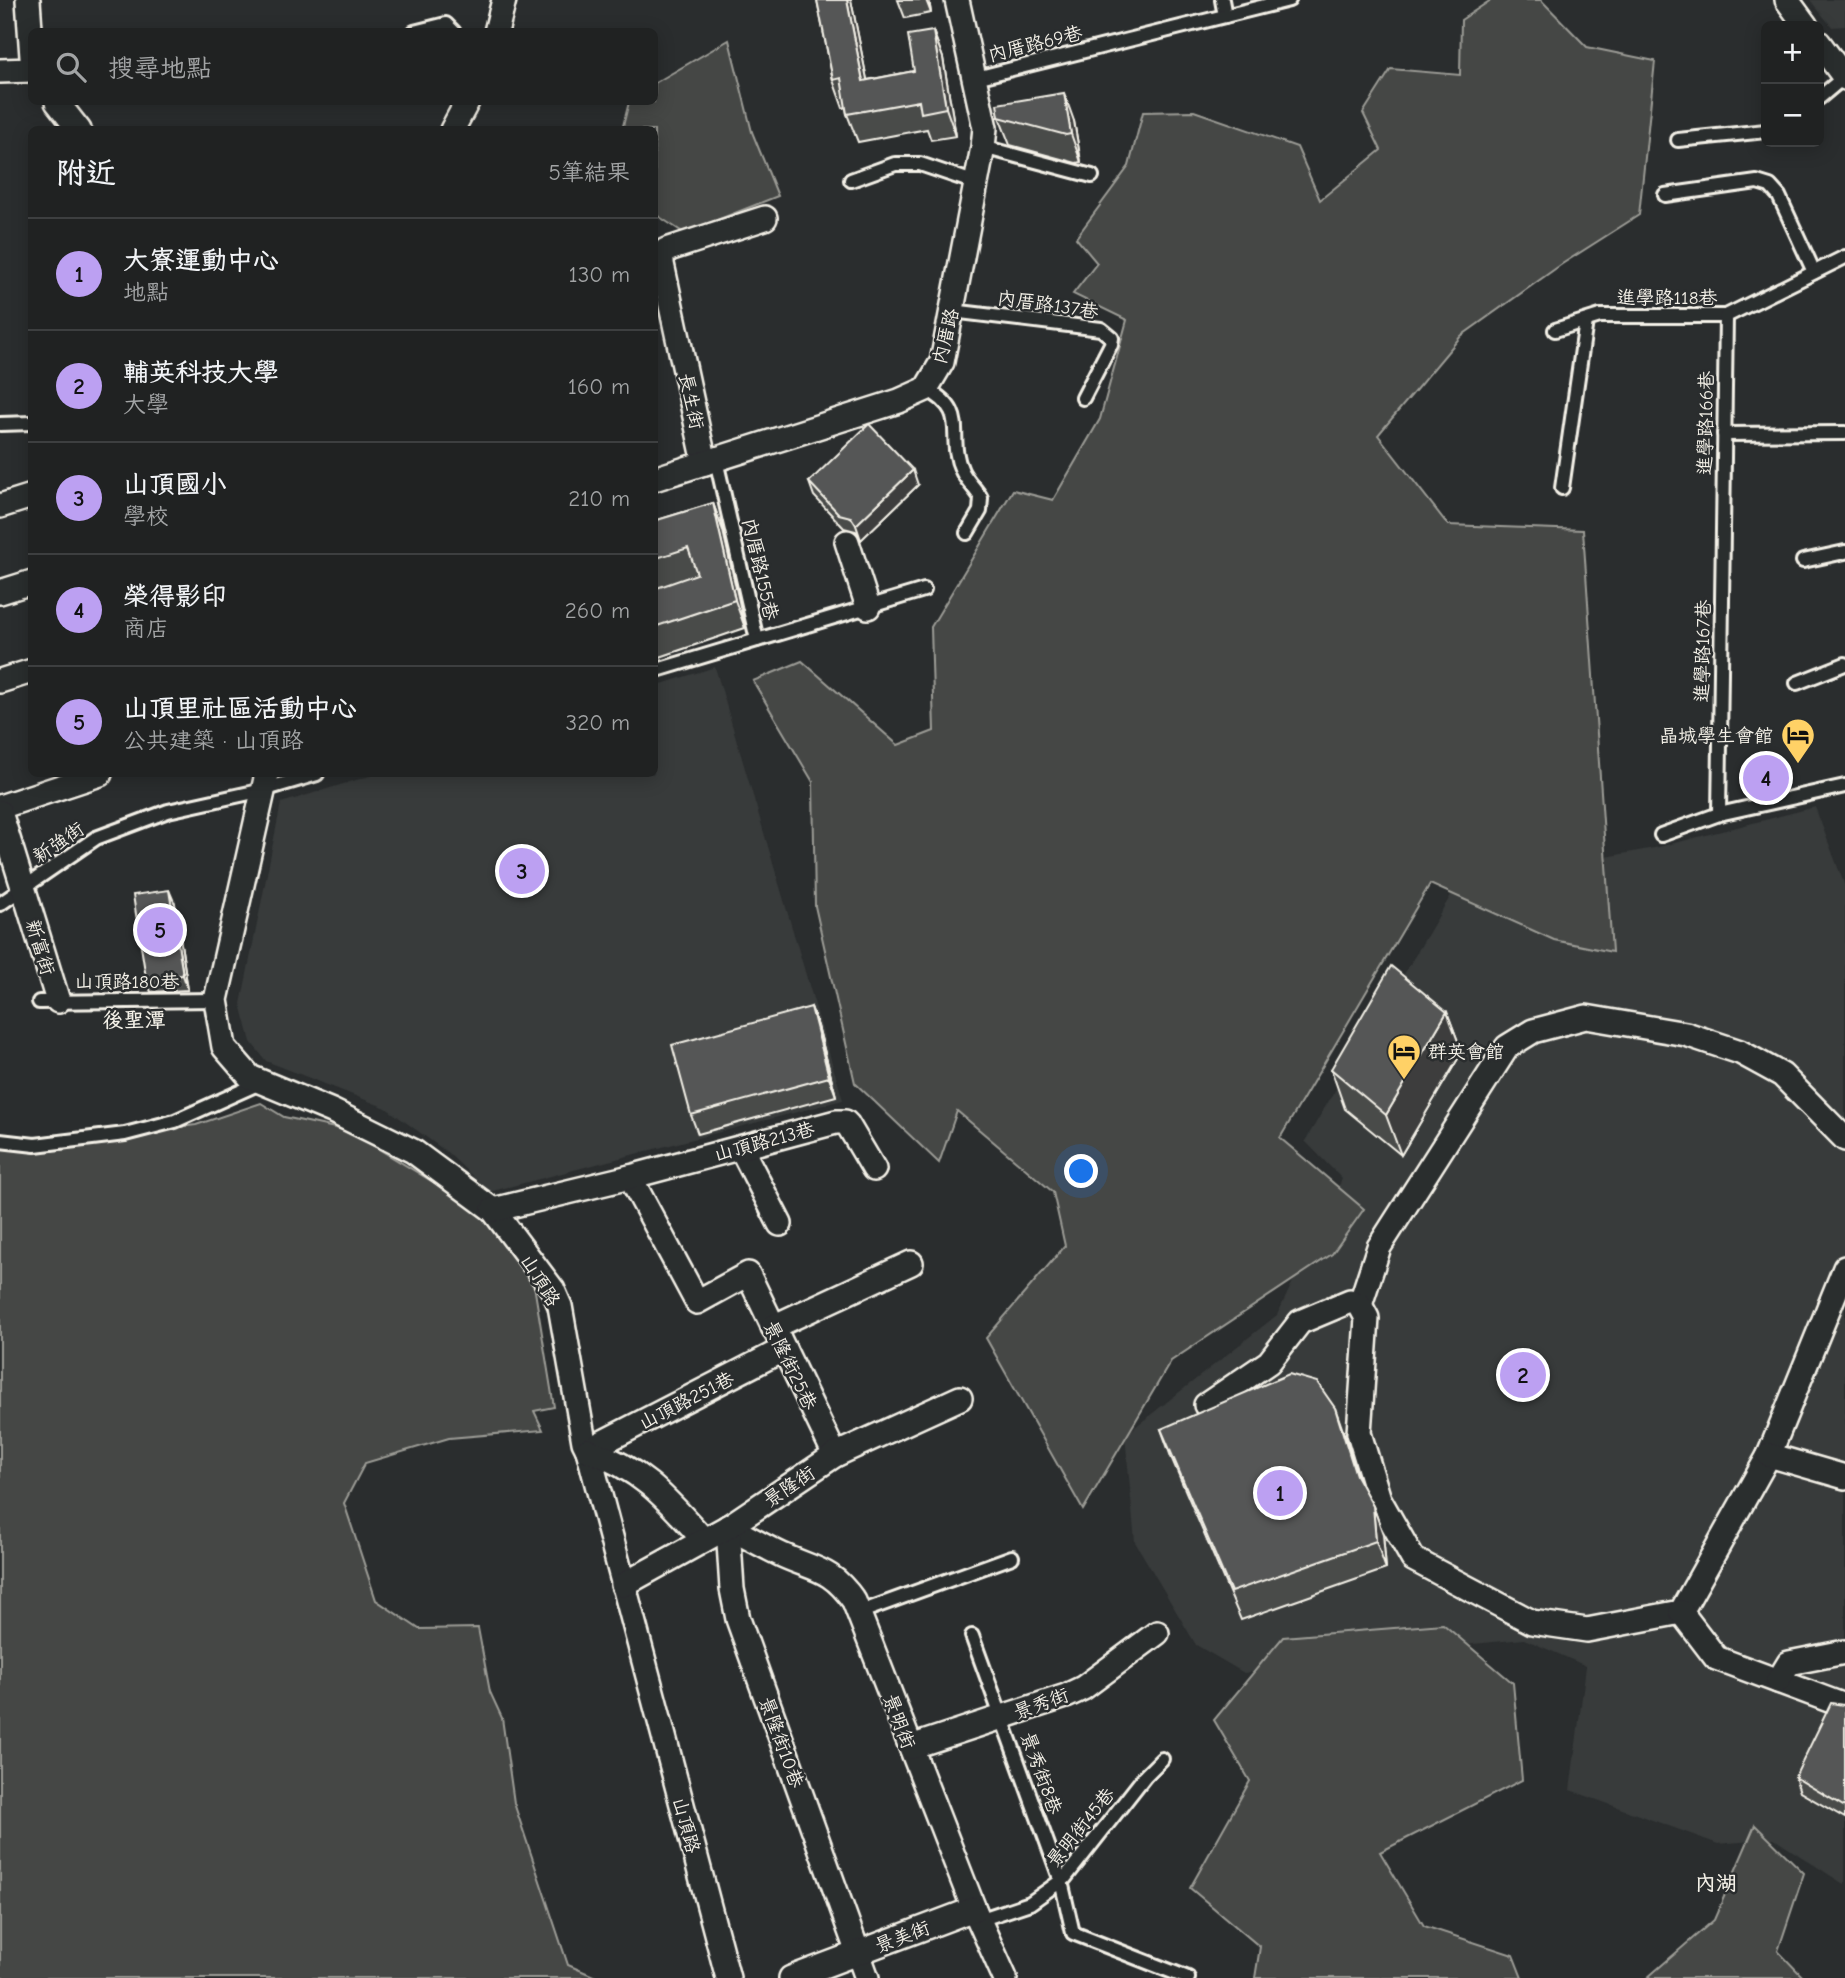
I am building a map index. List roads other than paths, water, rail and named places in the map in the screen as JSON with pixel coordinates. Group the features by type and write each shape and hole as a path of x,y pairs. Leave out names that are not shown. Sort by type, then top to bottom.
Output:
{"street":[{"path":"28,0 30,28"},
{"path":"497,28 504,0"},
{"name":"內厝路","path":"658,478 899,401 926,388 942,362 985,128 957,0"},
{"path":"1787,0 1802,21"},
{"path":"1824,50 1845,78"},
{"path":"0,71 28,70"},
{"path":"59,105 76,126"},
{"path":"454,126 465,105"},
{"name":"長生街","path":"710,461 662,257 666,250 765,218"},
{"path":"0,506 28,497"},
{"path":"847,542 867,607"},
{"path":"0,592 28,583"},
{"path":"0,681 28,672"},
{"path":"1,819 93,777"},
{"name":"山頂路","path":"265,782 216,1000 224,1047 250,1077 332,1111 413,1151 493,1210 553,1290 560,1306 584,1442 589,1451 728,1978"},
{"name":"新富街","path":"1,819 24,889 48,1002"},
{"path":"1360,1305 1379,1247 1507,1047 1533,1031 1587,1017 1686,1034 1740,1052 1782,1075 1845,1139"},
{"name":"山頂路213巷","path":"493,1210 836,1122 845,1122 874,1169"},
{"path":"741,1148 780,1224"},
{"name":"景隆街25巷","path":"630,1177 697,1302 748,1275 835,1455"},
{"path":"773,1328 911,1263"},
{"path":"1206,1405 1269,1362 1300,1322 1350,1301 1360,1305 1367,1318 1359,1433 1380,1499 1413,1559 1532,1622 1587,1630 1681,1612 1769,1455 1845,1268"},
{"name":"山頂路251巷","path":"589,1451 784,1349"},
{"name":"景隆街","path":"623,1585 728,1527 835,1455 960,1398"},
{"path":"589,1451 610,1458 659,1490 704,1540"},
{"path":"1769,1455 1845,1477"},
{"name":"景明街","path":"728,1527 784,1556 831,1575 842,1585 858,1613 976,1914 1005,1978"},
{"name":"景隆街10巷","path":"728,1527 732,1589 738,1619 867,1978"},
{"path":"1681,1612 1716,1658 1845,1706"},
{"name":"景秀街","path":"911,1747 1066,1696 1083,1688 1157,1633"},
{"path":"1778,1682 1789,1663 1845,1652"},
{"name":"景美街","path":"791,1978 976,1914"}],"lane":[{"path":"1222,0 1225,16"},
{"name":"內厝路69巷","path":"976,78 1289,0"},
{"path":"430,28 446,24 450,28"},
{"path":"1824,94 1845,78"},
{"path":"1678,140 1761,132"},
{"path":"983,147 1092,177"},
{"path":"851,180 895,164 920,164 976,183"},
{"path":"1665,195 1757,182 1770,186 1779,196 1814,272"},
{"name":"進學路118巷","path":"1555,330 1601,316 1726,316 1845,257"},
{"name":"內厝路137巷","path":"952,311 1108,332 1112,338 1111,344 1083,398"},
{"name":"進學路166巷","path":"1723,531 1726,316"},
{"path":"1562,488 1586,321"},
{"path":"926,388 942,397 950,406 962,472 981,498 980,511 967,533"},
{"path":"0,424 28,423"},
{"path":"1724,434 1845,433"},
{"name":"內厝路155巷","path":"710,461 758,640 924,590"},
{"name":"進學路167巷","path":"1720,814 1723,531"},
{"path":"1803,561 1845,552"},
{"path":"658,670 758,640"},
{"path":"1797,683 1845,664"},
{"name":"新強街","path":"0,904 96,838 168,811 265,782 298,777"},
{"path":"1661,835 1720,814 1845,786"},
{"name":"山頂路180巷","path":"48,1002 216,1000"},
{"path":"0,1141 35,1144 125,1134 175,1121 262,1082"},
{"path":"858,1613 1012,1556"},
{"name":"景秀街8巷","path":"972,1636 1061,1881 1073,1933 1188,1978"},
{"name":"景明街45巷","path":"976,1914 1030,1903 1061,1881 1145,1776 1162,1759"}],"place":[{"name":"晶城學生會館","path":"1798,765"},
{"name":"榮得影印","path":"1766,778"},
{"name":"山頂國小","path":"522,871"},
{"name":"山頂里社區活動中心","path":"160,930"},
{"name":"群英會館","path":"1404,1081"},
{"name":"輔英科技大學","path":"1523,1375"},
{"name":"大寮運動中心","path":"1280,1493"}],"district":[{"name":"後聖潭","path":"134,1020"},
{"name":"内湖","path":"1716,1883"}]}
